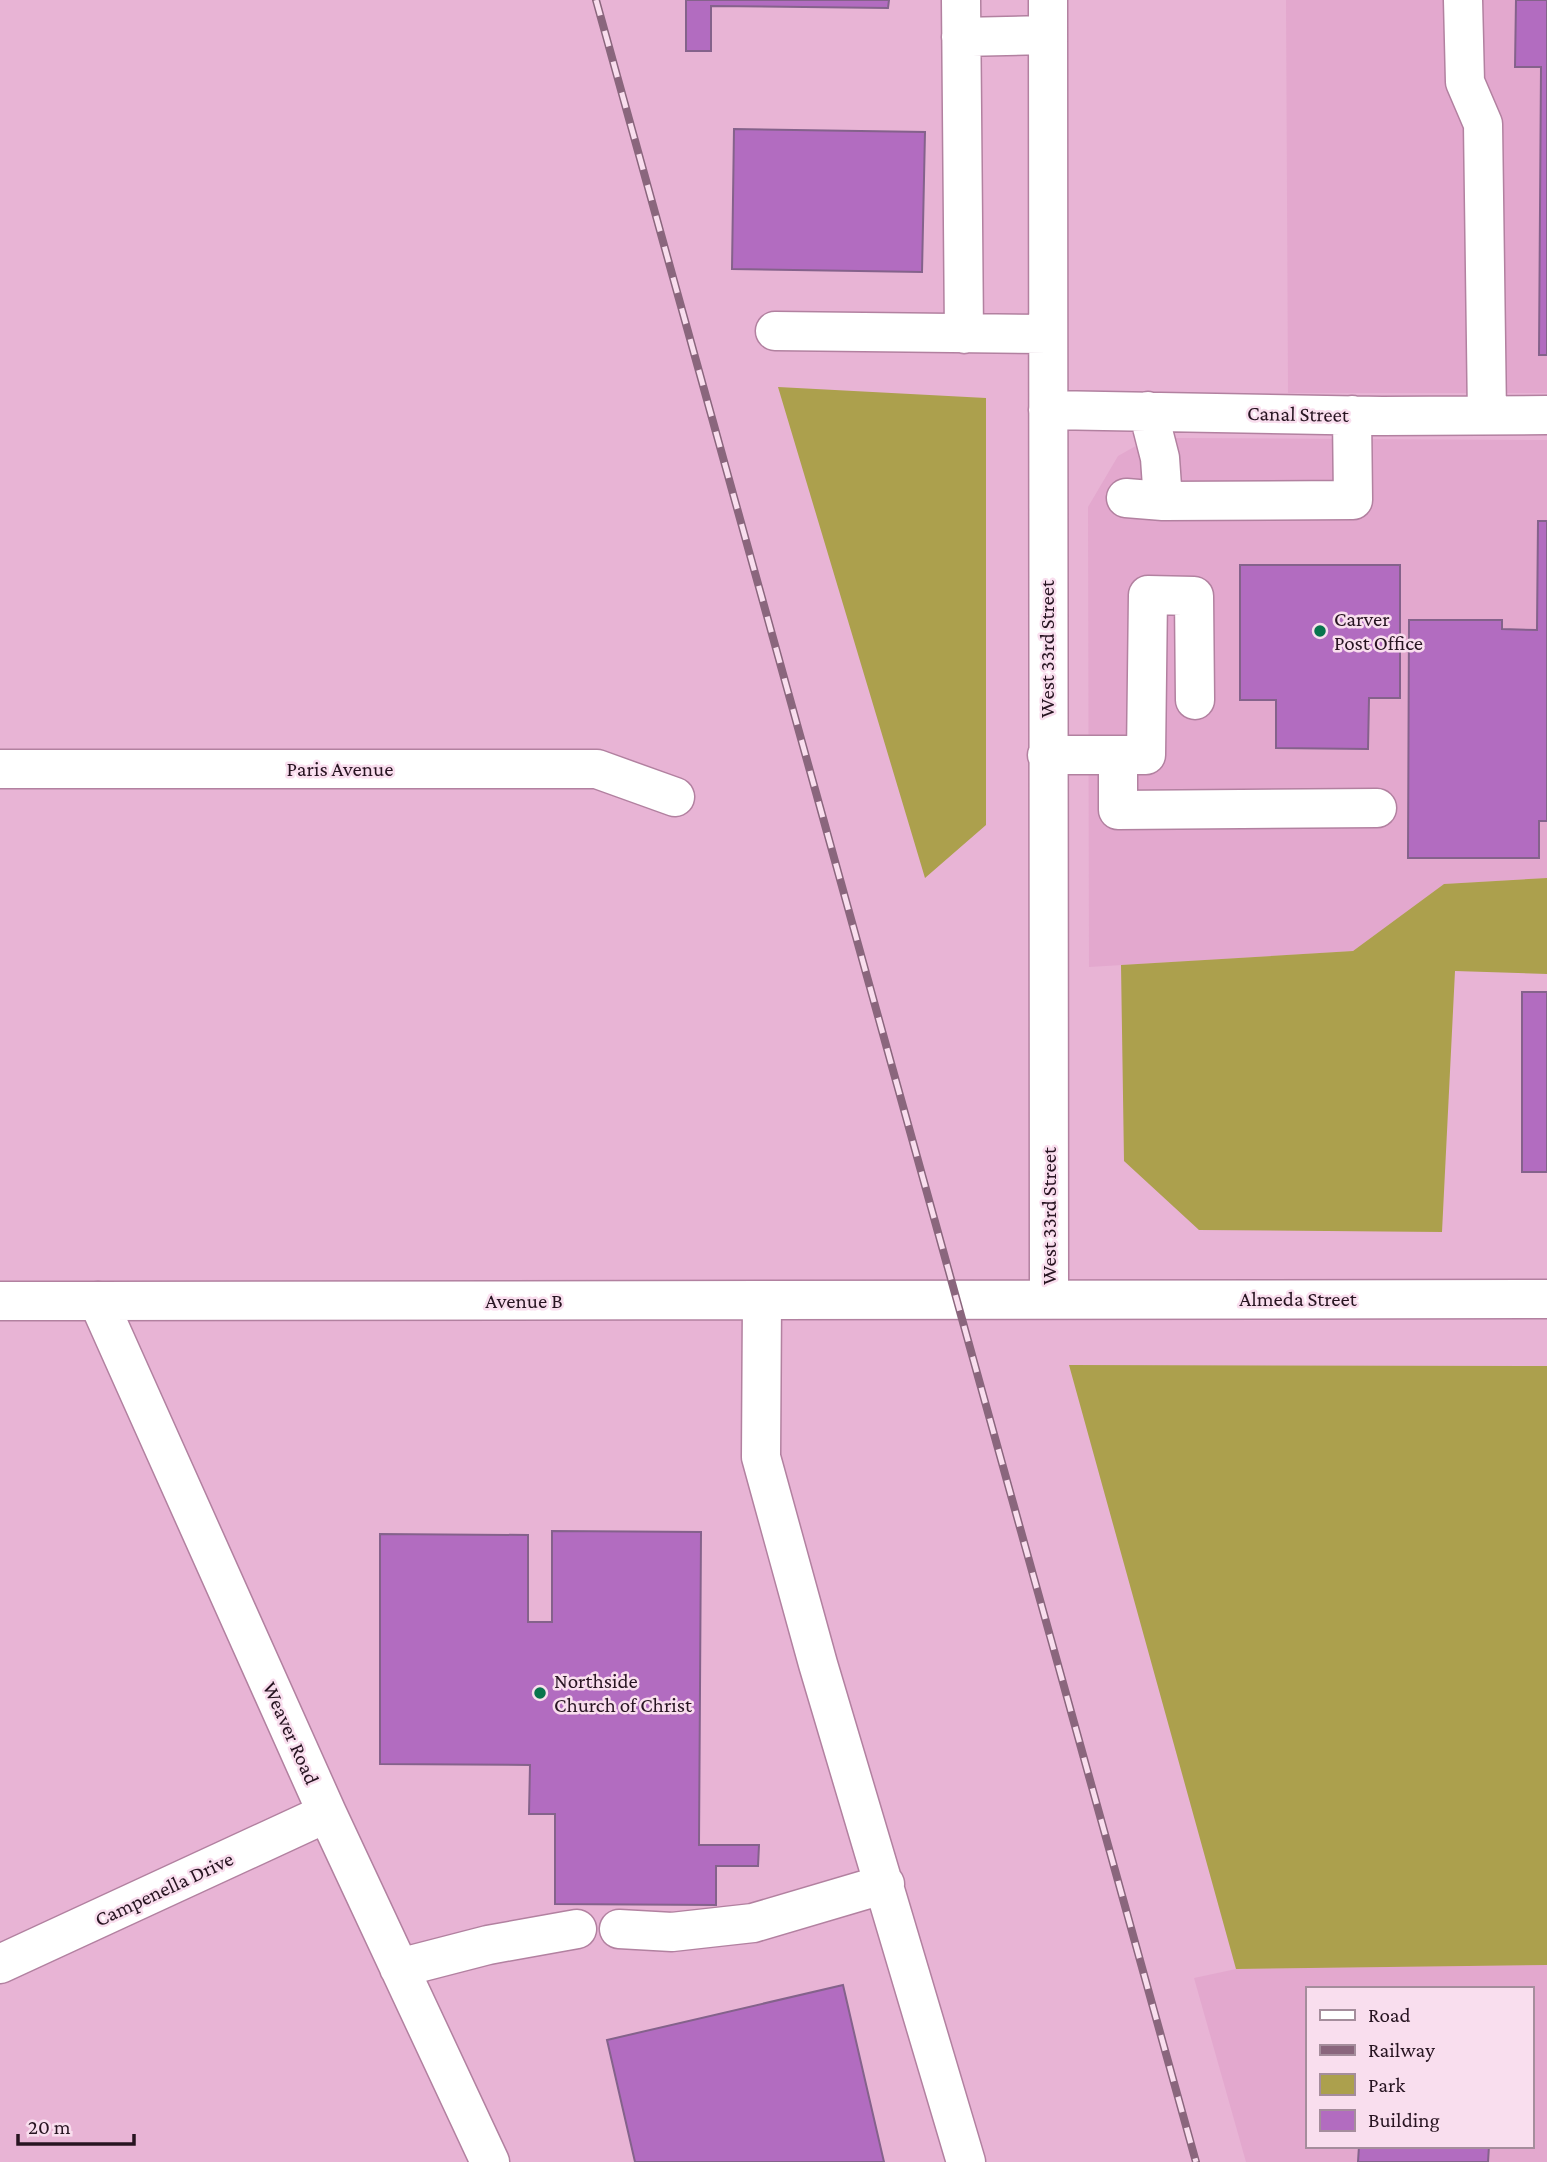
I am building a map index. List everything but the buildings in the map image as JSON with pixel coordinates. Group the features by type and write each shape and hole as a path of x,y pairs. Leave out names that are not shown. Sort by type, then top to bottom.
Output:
{"street":[{"path":"1463,0 1465,82 1483,124 1487,415"},
{"path":"964,334 961,19 1048,17"},
{"name":"West 33rd Street","path":"1048,17 1046,755 1049,1299"},
{"path":"775,331 1048,334"},
{"name":"Canal Street","path":"1048,410 1547,415"},
{"path":"1148,411 1160,458 1145,500 1353,500 1352,415"},
{"path":"1046,755 1146,755 1148,595 1194,596 1195,699"},
{"path":"1118,755 1118,810 1377,808"},
{"name":"Paris Avenue","path":"0,769 597,769 675,797"},
{"name":"Almeda Street","path":"1049,1299 1547,1299"},
{"name":"Avenue B","path":"0,1301 1049,1299"},
{"name":"Weaver Road","path":"98,1301 327,1813 490,2162"},
{"path":"762,1301 761,1457 818,1664 966,2162"},
{"name":"Campenella Drive","path":"0,1964 327,1813"},
{"path":"619,1929 672,1932 753,1923 885,1884"},
{"path":"399,1968 488,1945 577,1929"}],"shaded area":[{"path":"1286,0 1547,0 1547,393 1288,393"},
{"path":"1174,438 1547,440 1547,878 1444,884 1353,951 1089,967 1088,507 1118,456 1141,443"},
{"path":"1547,1965 1547,2162 1246,2162 1194,1978 1236,1969"}],"green space":[{"path":"778,387 986,398 986,825 925,878"},
{"path":"1547,878 1547,974 1455,971 1442,1232 1199,1230 1124,1161 1121,965 1353,951 1444,884"},
{"path":"1069,1365 1547,1366 1547,1965 1236,1969"}],"railway":[{"path":"596,0 1196,2162"}],"place":[{"name":"Carver Post Office","path":"1320,631"},
{"name":"Northside Church of Christ","path":"540,1693"}]}
